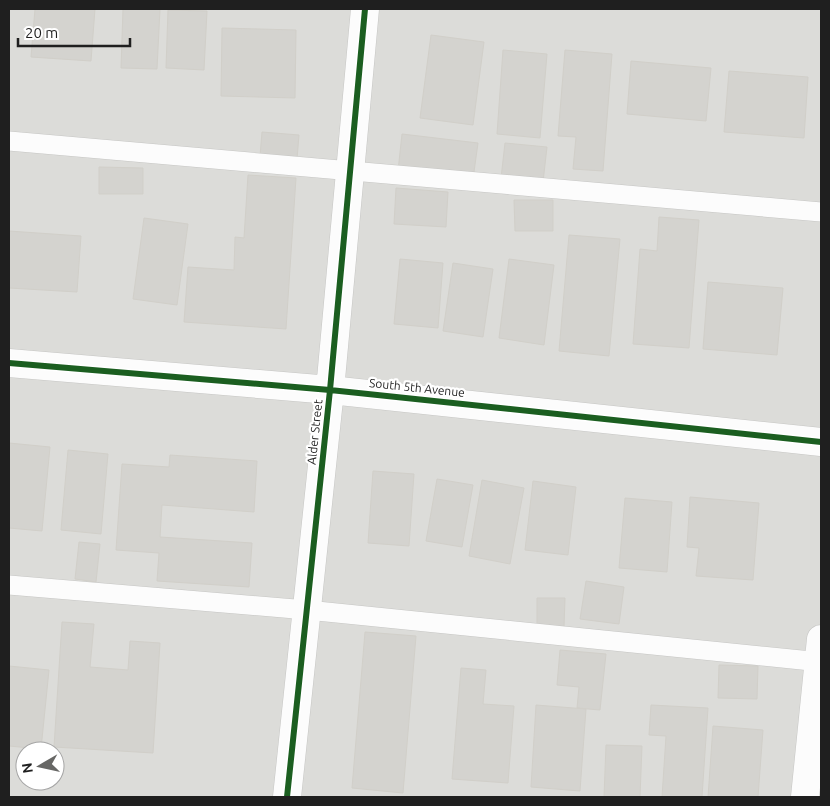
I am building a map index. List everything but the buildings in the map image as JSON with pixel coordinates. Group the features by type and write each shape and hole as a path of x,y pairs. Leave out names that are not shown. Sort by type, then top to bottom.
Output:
{"street":[{"name":"Alder Street","path":"287,797 330,390 365,9"},
{"name":"South 5th Avenue","path":"9,364 330,390 821,442"},
{"path":"805,797 820,654"}],"lane":[{"path":"9,141 821,212"},
{"path":"9,585 820,654"}],"shaded area":[{"path":"9,9 821,9 821,797 9,797"}],"cycle path":[{"path":"287,797 330,390 365,9"},
{"path":"9,363 330,390 821,442"}]}
